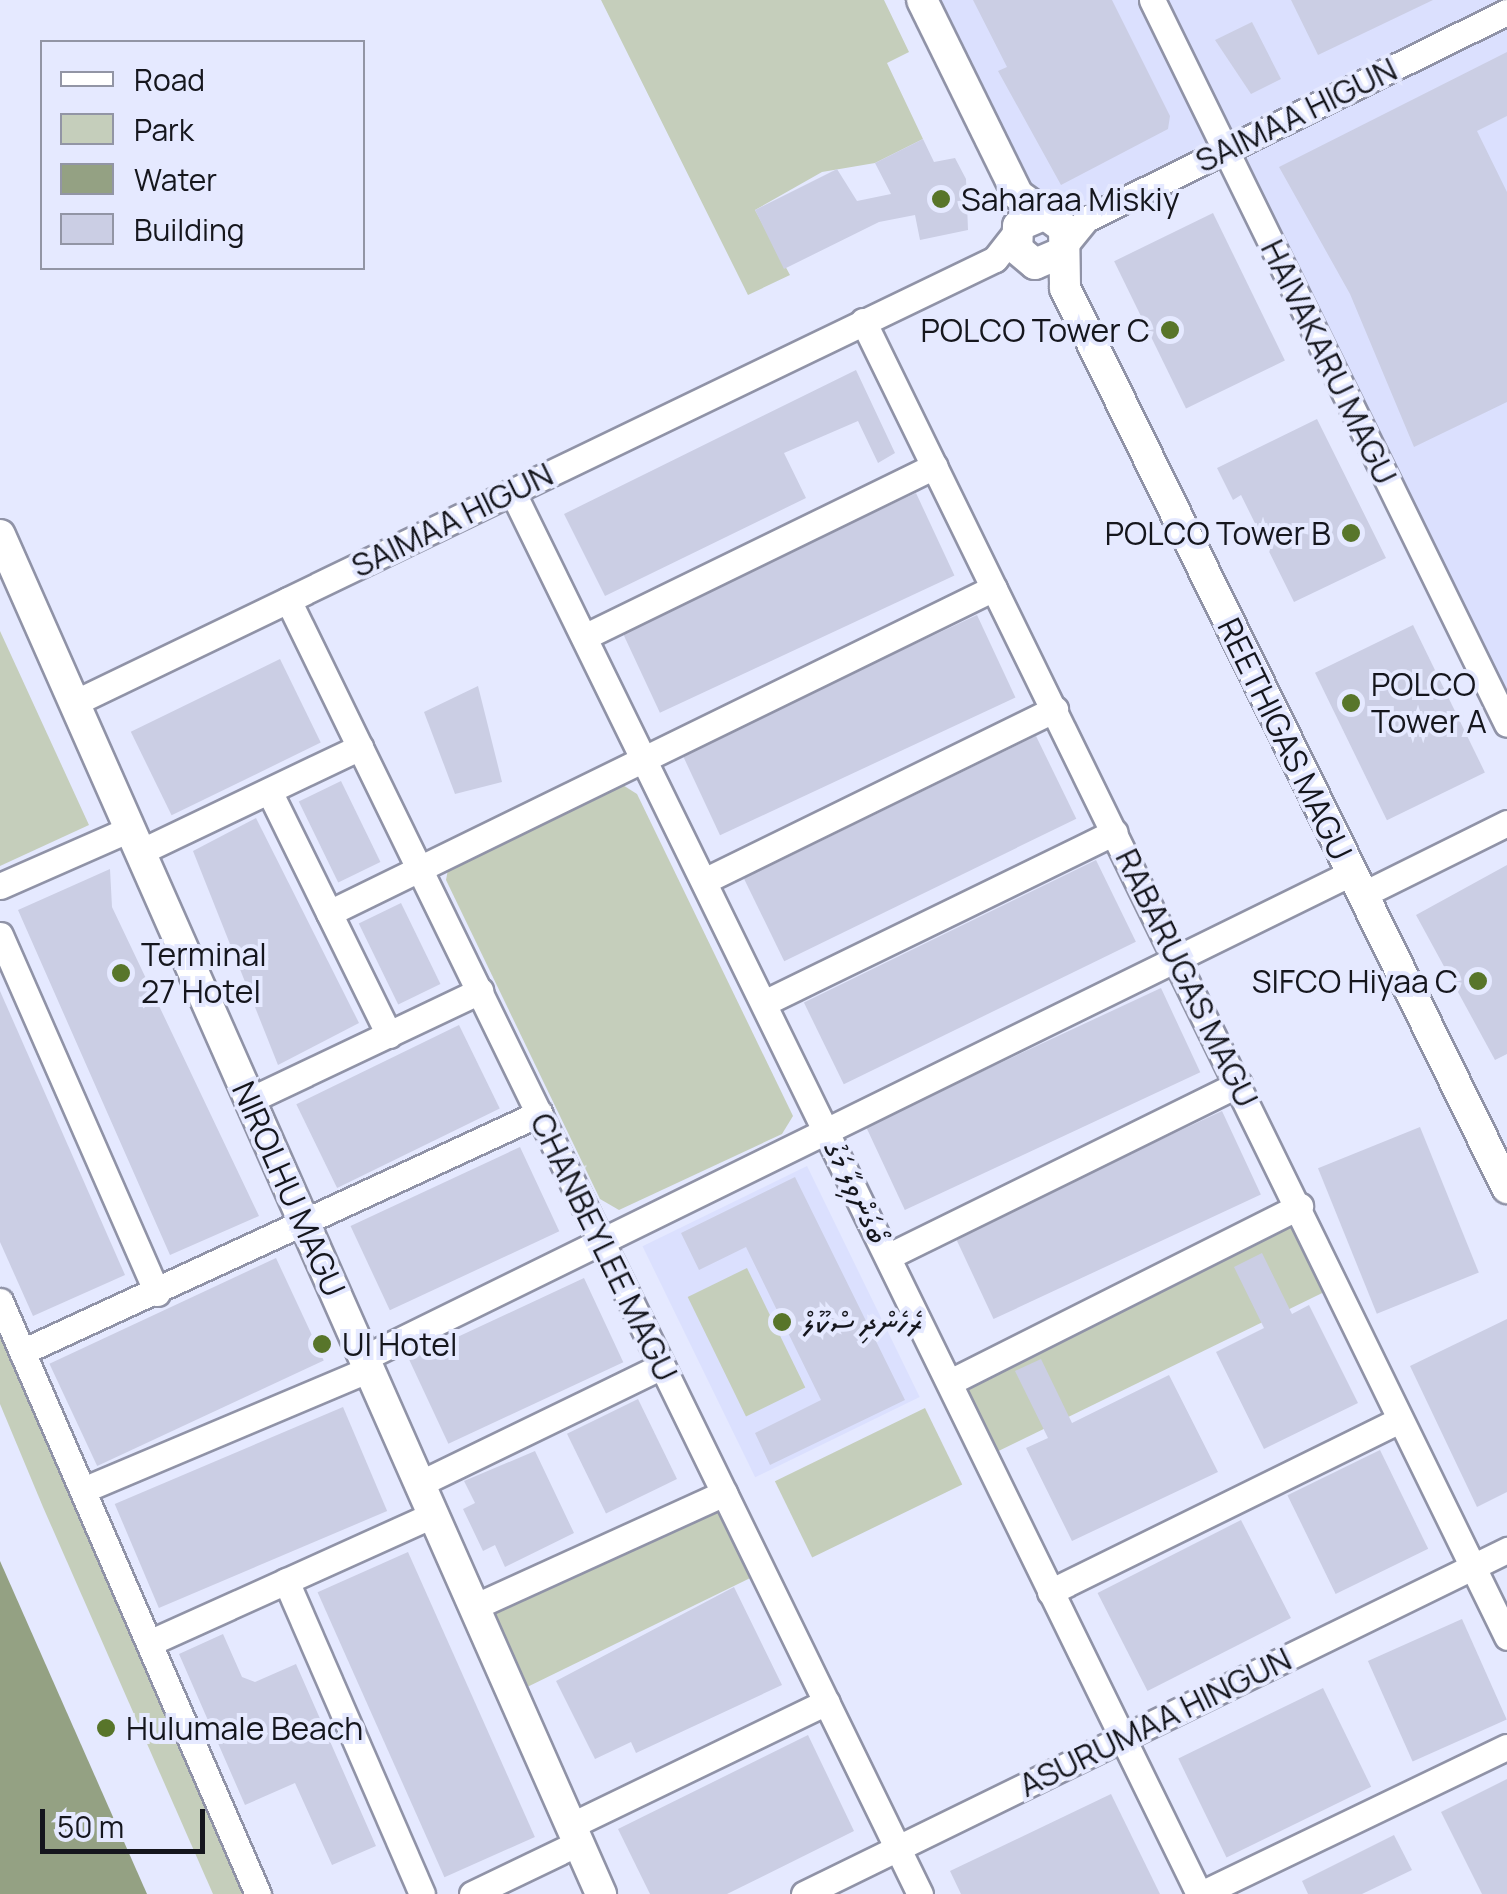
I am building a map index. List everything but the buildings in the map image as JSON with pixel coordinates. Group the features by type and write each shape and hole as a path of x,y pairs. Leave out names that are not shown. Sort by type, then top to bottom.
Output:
{"street":[{"path":"922,0 1044,241"},
{"name":"HAIVAKARU MAGU","path":"1152,0 1507,724"},
{"name":"SAIMAA HIGUN","path":"74,703 863,321 995,259 1044,241 1507,12"},
{"name":"REETHIGAS MAGU","path":"1044,241 1507,1188"},
{"name":"RABARUGAS MAGU","path":"863,321 1300,1206 1399,1420 1507,1637"},
{"path":"584,637 934,466"},
{"name":"ބޯގަންވިލާ މަގު","path":"512,491 1200,1894"},
{"path":"0,535 74,703"},
{"path":"330,913 994,588"},
{"name":"CHANBEYLEE MAGU","path":"288,600 920,1894"},
{"name":"NIROLHU MAGU","path":"74,703 600,1894"},
{"path":"704,881 1054,710"},
{"path":"0,886 270,791 360,747"},
{"path":"270,791 390,1036"},
{"path":"83,1490 366,1363 602,1240 1177,958 1507,823"},
{"path":"764,1003 1114,832"},
{"path":"0,934 157,1293"},
{"path":"250,1100 480,991"},
{"path":"889,1256 1239,1084"},
{"path":"22,1352 540,1113"},
{"path":"950,1382 1300,1206"},
{"path":"0,1301 258,1894"},
{"path":"420,1484 662,1366"},
{"path":"1050,1592 1399,1420"},
{"path":"474,1608 724,1493"},
{"path":"149,1643 433,1514"},
{"name":"ASURUMAA HINGUN","path":"804,1894 1507,1550"},
{"path":"286,1581 422,1894"},
{"path":"472,1894 574,1834 826,1702"},
{"path":"1200,1894 1507,1746"}],"shaded area":[{"path":"922,0 1507,0 1507,724 1226,151 1093,215 1018,195"},
{"name":"ރެހެންދި ސްކޫލް","path":"807,1166 920,1397 755,1477 643,1246"}],"green space":[{"path":"601,0 884,0 909,52 887,63 923,139 875,163 822,172 755,210 790,275 748,295"},
{"path":"0,631 89,825 0,866"},
{"path":"618,782 637,794 793,1116 782,1134 619,1210 600,1199 446,880 449,864"},
{"path":"1300,1206 1339,1285 986,1457 948,1378"},
{"path":"747,1268 805,1388 746,1416 688,1297"},
{"path":"0,1300 257,1894 213,1894 43,1507 0,1404"},
{"path":"925,1408 962,1484 812,1558 775,1481"},
{"path":"724,1493 763,1572 515,1693 477,1614"}],"water":[{"path":"0,1561 147,1894 0,1894"}],"place":[{"name":"Saharaa Miskiy","path":"941,199"},
{"name":"POLCO Tower C","path":"1170,330"},
{"name":"POLCO Tower B","path":"1351,533"},
{"name":"POLCO Tower A","path":"1351,703"},
{"name":"Terminal 27 Hotel","path":"121,973"},
{"name":"SIFCO Hiyaa C","path":"1478,981"},
{"name":"ރެހެންދި ސްކޫލް","path":"782,1322"},
{"name":"UI Hotel","path":"322,1344"},
{"name":"Hulumale Beach","path":"106,1728"}]}
